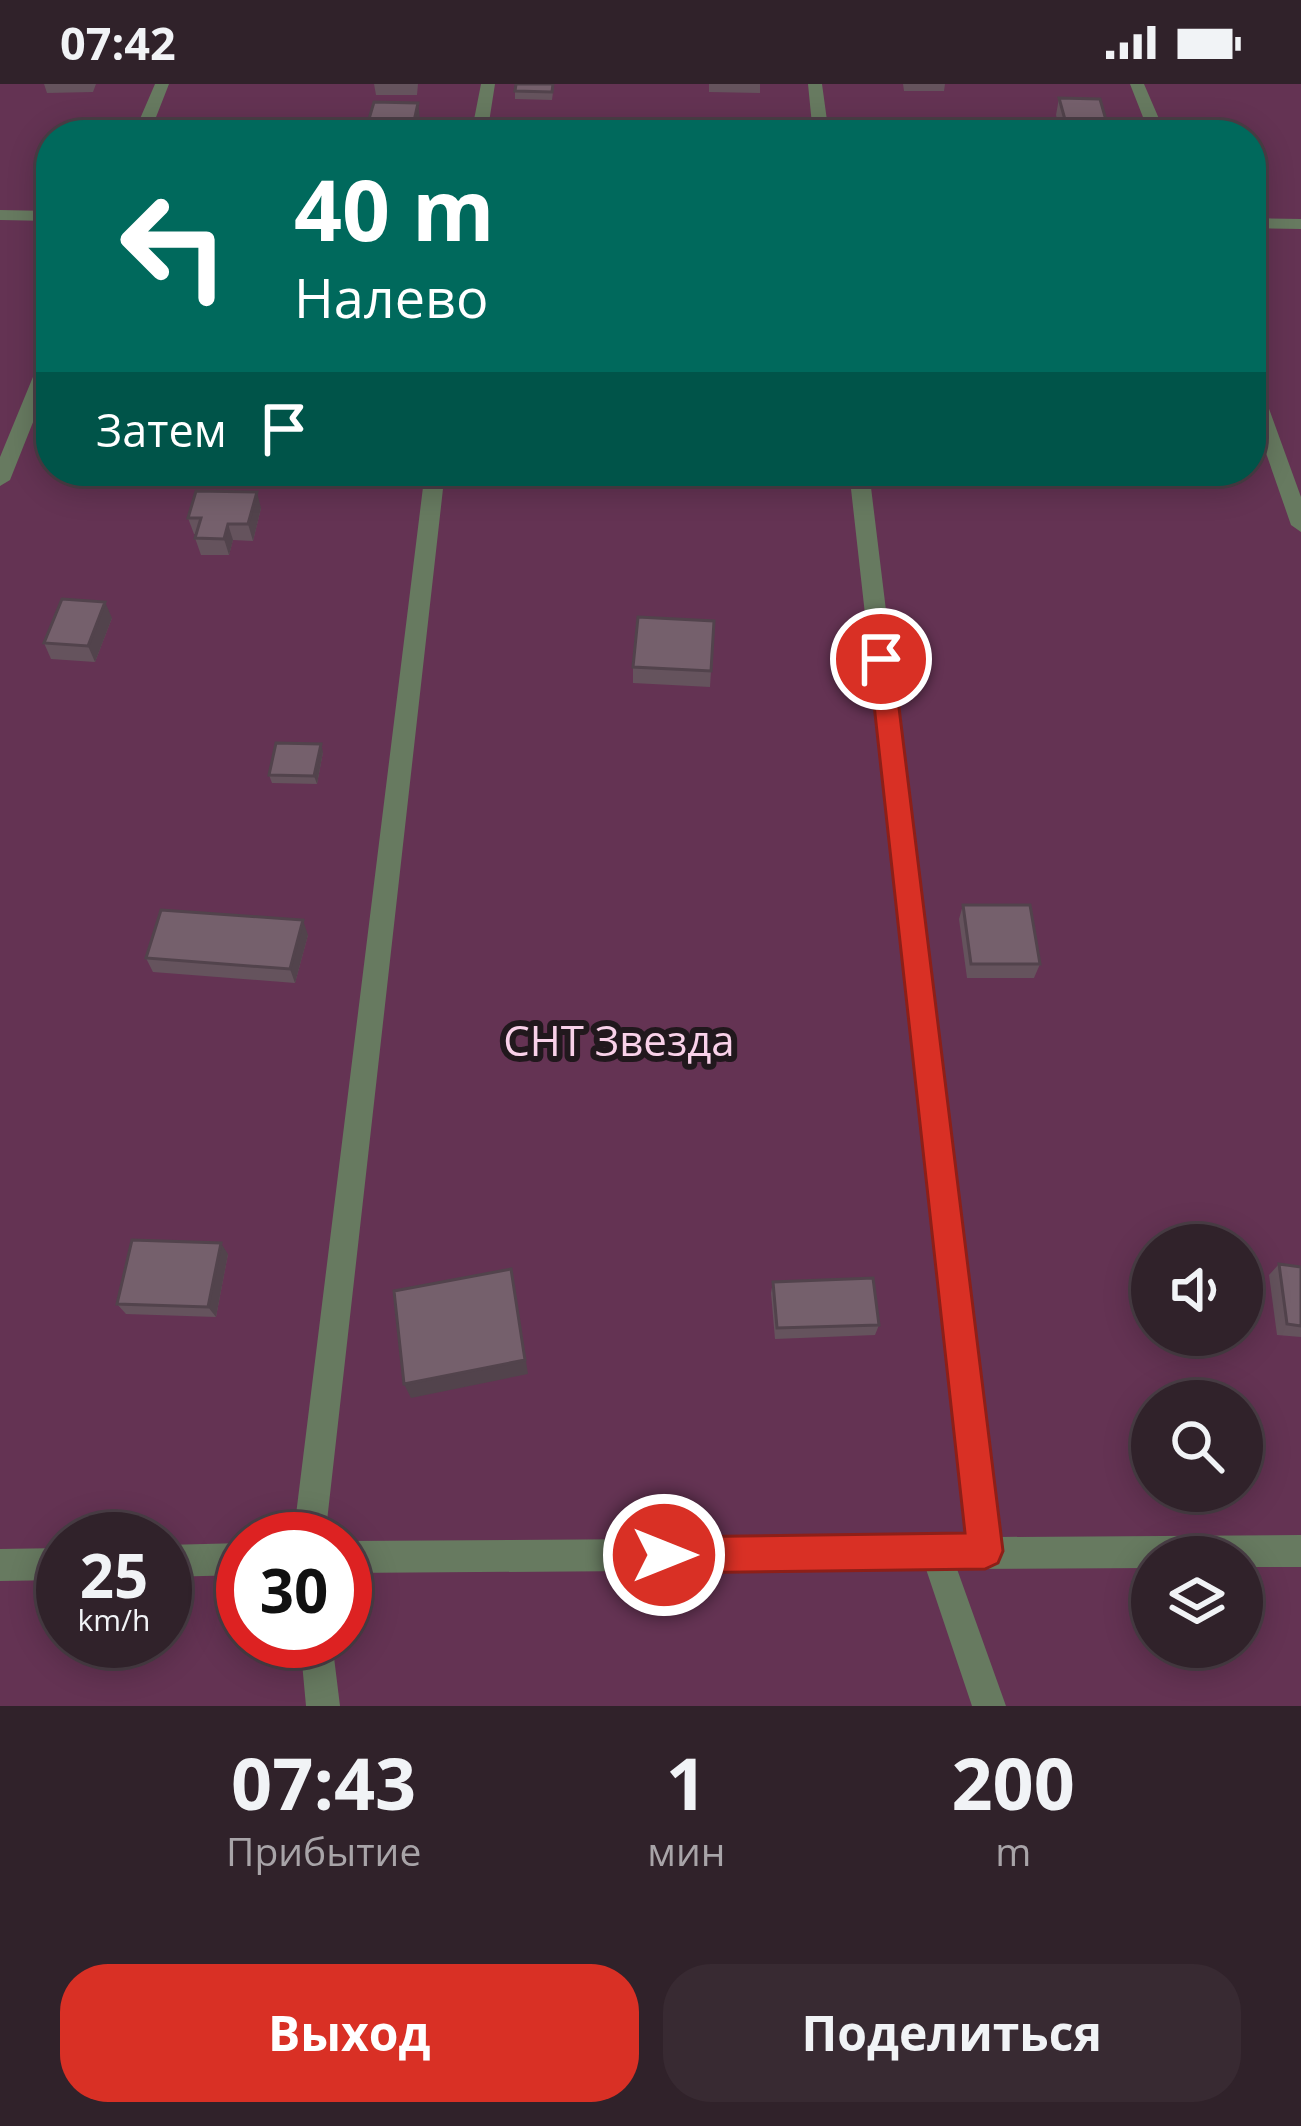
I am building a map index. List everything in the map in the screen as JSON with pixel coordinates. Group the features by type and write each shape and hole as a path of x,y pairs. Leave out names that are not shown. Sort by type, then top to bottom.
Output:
{"street":[{"path":"147,120 162,84"},
{"path":"482,120 488,84"},
{"path":"815,84 819,120"},
{"path":"1137,84 1152,120"},
{"path":"0,215 36,216"},
{"path":"1266,223 1301,224"},
{"path":"0,480 36,392"},
{"path":"1266,426 1301,525"},
{"path":"312,1512 434,486"},
{"path":"861,486 985,1551"},
{"path":"372,1557 1301,1551"},
{"path":"936,1553 989,1706"},
{"path":"0,1565 36,1564"},
{"path":"319,1668 323,1706"}],"green space":[{"name":"СНТ Звезда","path":"0,84 1301,84 1301,1706 0,1706"}],"building":[{"path":"516,84 553,84 552,92 515,91"},
{"path":"1059,98 1100,99 1106,120 1065,120"},
{"path":"374,102 418,103 414,120 369,120"},
{"path":"196,491 257,492 248,524 228,524 224,539 195,538 201,518 188,518"},
{"path":"62,599 105,602 88,646 44,643"},
{"path":"638,617 714,621 711,671 633,667"},
{"path":"276,743 321,744 314,776 269,775"},
{"path":"963,905 1030,905 1040,964 971,964"},
{"path":"161,910 303,920 290,969 146,958"},
{"path":"132,1240 221,1243 208,1307 117,1304"},
{"path":"1279,1264 1301,1267 1301,1326 1287,1324"},
{"path":"511,1269 525,1360 404,1384 394,1291"},
{"path":"873,1278 879,1325 777,1328 773,1282"}],"route":[{"path":"664,1555 985,1551 881,659"}]}
